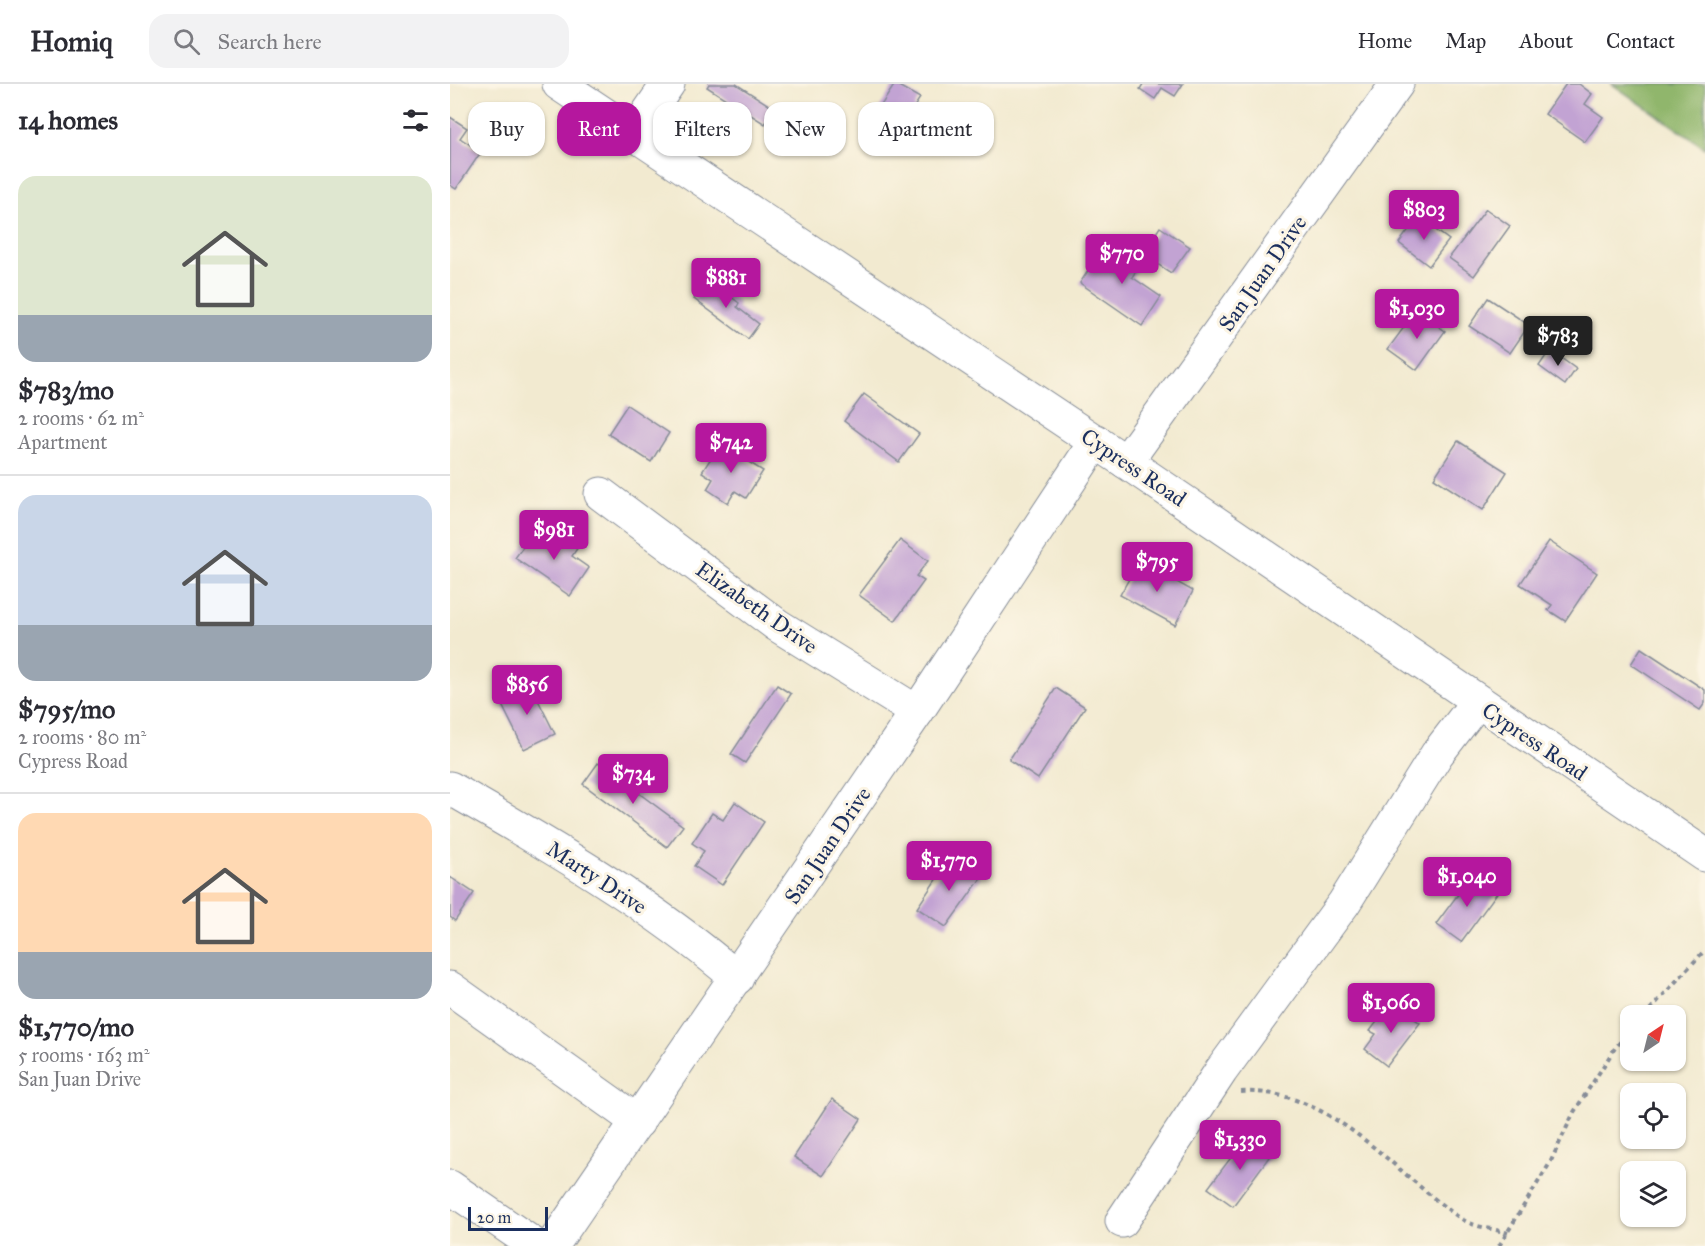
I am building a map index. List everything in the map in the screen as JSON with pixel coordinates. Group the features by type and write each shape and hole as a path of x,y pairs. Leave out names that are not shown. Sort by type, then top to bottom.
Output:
{"street":[{"name":"Cypress Road","path":"559,84 585,102"},
{"path":"641,123 668,84"},
{"name":"San Juan Drive","path":"1126,462 1397,84"},
{"name":"Cypress Road","path":"641,140 1096,441 1705,855"},
{"name":"San Juan Drive","path":"552,1246 917,712 1096,441"},
{"name":"Elizabeth Drive","path":"601,494 777,624 917,712"},
{"path":"1122,1221 1205,1095 1344,903 1437,754 1477,702"},
{"name":"Marty Drive","path":"450,789 534,836 645,907 698,944 736,978"},
{"path":"450,988 638,1122"},
{"path":"450,1187 536,1246"}],"path":[{"path":"1654,1005 1705,950"},
{"path":"1499,1246 1550,1163 1574,1112 1620,1042"},
{"path":"1205,1095 1259,1091 1303,1102 1334,1119 1377,1150 1462,1219 1484,1229 1508,1233"}],"green space":[{"path":"1612,84 1705,84 1705,148"}],"building":[{"path":"709,84 736,84 764,102 764,123 752,116 752,102 731,102 707,87"},
{"path":"895,84 920,98 917,102 883,102"},
{"path":"1143,84 1183,84 1175,96 1162,88 1155,99 1140,89"},
{"path":"1566,84 1579,84 1592,94 1585,104 1603,117 1585,142 1545,114"},
{"path":"450,117 467,128 460,138 468,143 468,156 478,156 456,189 450,185"},
{"path":"1486,209 1510,226 1474,276 1449,258"},
{"path":"1418,217 1449,240 1429,266 1399,243"},
{"path":"1160,227 1190,247 1171,273 1142,254"},
{"path":"1122,244 1144,259 1132,277 1161,297 1142,326 1080,283 1099,254 1110,262"},
{"path":"709,280 739,303 737,307 759,324 748,339 694,299"},
{"path":"1488,298 1529,325 1510,353 1469,326"},
{"path":"1416,311 1445,331 1417,370 1388,349"},
{"path":"1550,350 1576,369 1565,385 1539,366"},
{"path":"864,394 919,434 899,462 844,421"},
{"path":"627,405 669,433 651,462 608,434"},
{"path":"1458,441 1507,472 1483,510 1434,478"},
{"path":"720,444 763,471 746,498 735,491 728,503 707,489 713,479 702,472"},
{"path":"534,531 553,544 561,532 580,544 572,556 589,568 570,596 515,558"},
{"path":"900,540 928,561 916,576 924,581 895,621 859,595"},
{"path":"1549,541 1597,573 1565,621 1548,610 1552,605 1520,584"},
{"path":"1139,561 1193,591 1175,625 1120,595"},
{"path":"1641,648 1705,690 1705,703 1700,710 1631,664"},
{"path":"530,684 555,734 524,749 499,699"},
{"path":"777,685 791,694 745,763 731,754"},
{"path":"1056,688 1085,707 1038,779 1009,760"},
{"path":"598,763 683,826 667,847 583,784"},
{"path":"735,802 764,822 722,885 694,866 704,851 692,843 712,813 723,820"},
{"path":"951,857 982,877 946,927 917,908"},
{"path":"1473,874 1497,893 1461,942 1436,924"},
{"path":"450,877 474,893 455,921 450,917"},
{"path":"1392,1002 1420,1023 1387,1066 1365,1049 1376,1034 1370,1031"},
{"path":"832,1099 861,1119 823,1176 794,1157"},
{"path":"1248,1135 1272,1153 1233,1206 1208,1188"}]}
